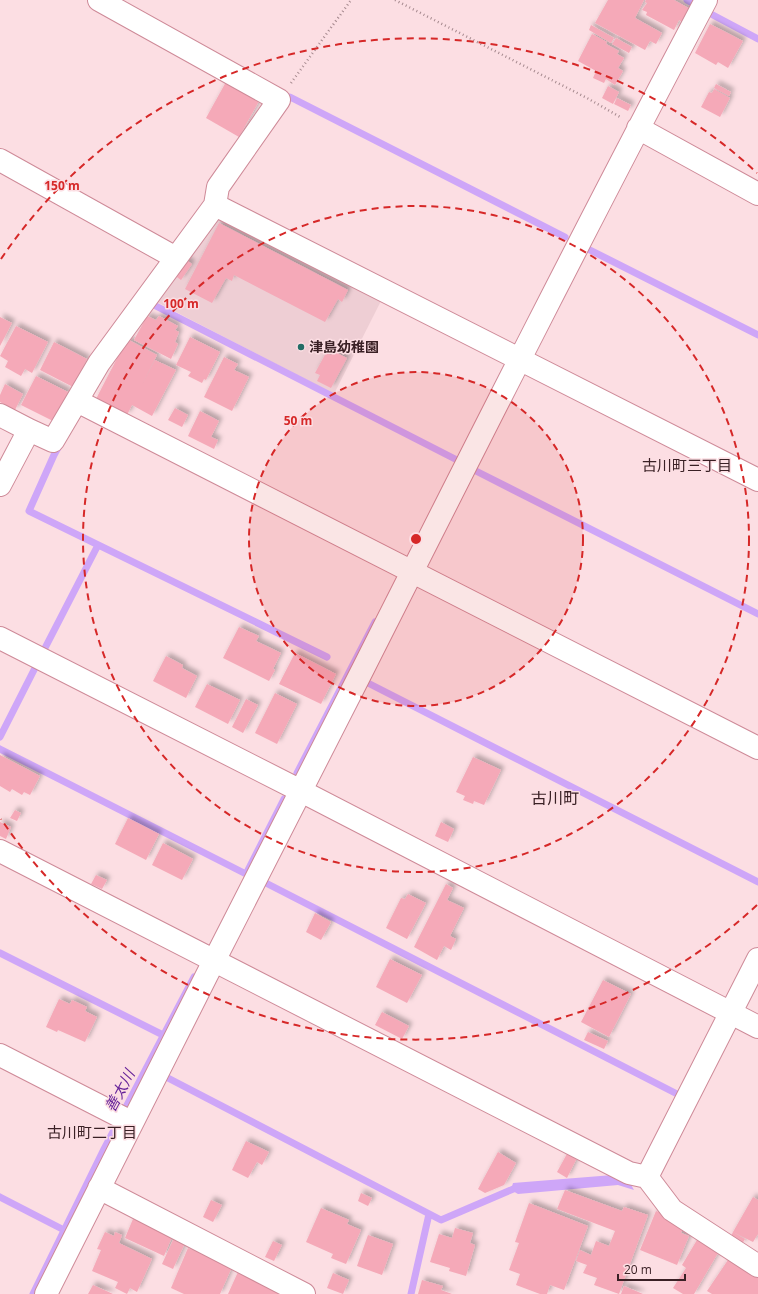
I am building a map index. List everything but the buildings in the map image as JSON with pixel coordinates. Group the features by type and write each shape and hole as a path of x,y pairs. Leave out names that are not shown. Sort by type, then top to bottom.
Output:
{"street":[{"path":"0,415 53,441 99,363 215,204 218,187 279,100 99,0"},
{"path":"46,1294 520,359 638,128 706,0"},
{"path":"638,128 758,194"},
{"path":"0,160 176,258"},
{"path":"215,204 758,480"},
{"path":"77,401 758,748"},
{"path":"0,485 29,430"},
{"path":"0,638 301,791 758,1027"},
{"path":"0,851 216,960 629,1173 647,1177 672,1210 758,1266"},
{"path":"647,1177 758,959"},
{"path":"0,1055 132,1122"},
{"path":"99,1188 304,1294"}],"path":[{"path":"279,100 351,0"},
{"path":"395,0 587,98 638,128"}],"shaded area":[{"name":"津島幼稚園","path":"214,216 382,299 334,394 153,300"},
{"path":"613,1175 629,1181 634,1190 618,1185 518,1194 511,1190 513,1183"}],"waterway":[{"path":"687,0 693,3"},
{"path":"711,14 758,39"},
{"path":"285,104 290,97 565,237"},
{"path":"586,248 758,335"},
{"path":"148,306 150,303 457,460"},
{"path":"60,444 29,511 327,657"},
{"path":"472,469 758,614"},
{"path":"45,648 98,545"},
{"path":"297,773 375,622"},
{"path":"0,737 35,668"},
{"path":"364,681 758,882"},
{"path":"0,749 246,874"},
{"path":"246,874 284,799"},
{"path":"262,881 681,1096"},
{"path":"0,953 163,1035"},
{"name":"善太川","path":"33,1294 104,1149 194,977"},
{"path":"166,1077 441,1220 518,1187"},
{"path":"0,1197 64,1230"},
{"path":"411,1294 429,1214"}],"place":[{"name":"津島幼稚園","path":"301,347"}],"district":[{"name":"古川町三丁目","path":"687,466"},
{"name":"古川町","path":"555,798"},
{"name":"古川町二丁目","path":"92,1133"}]}
